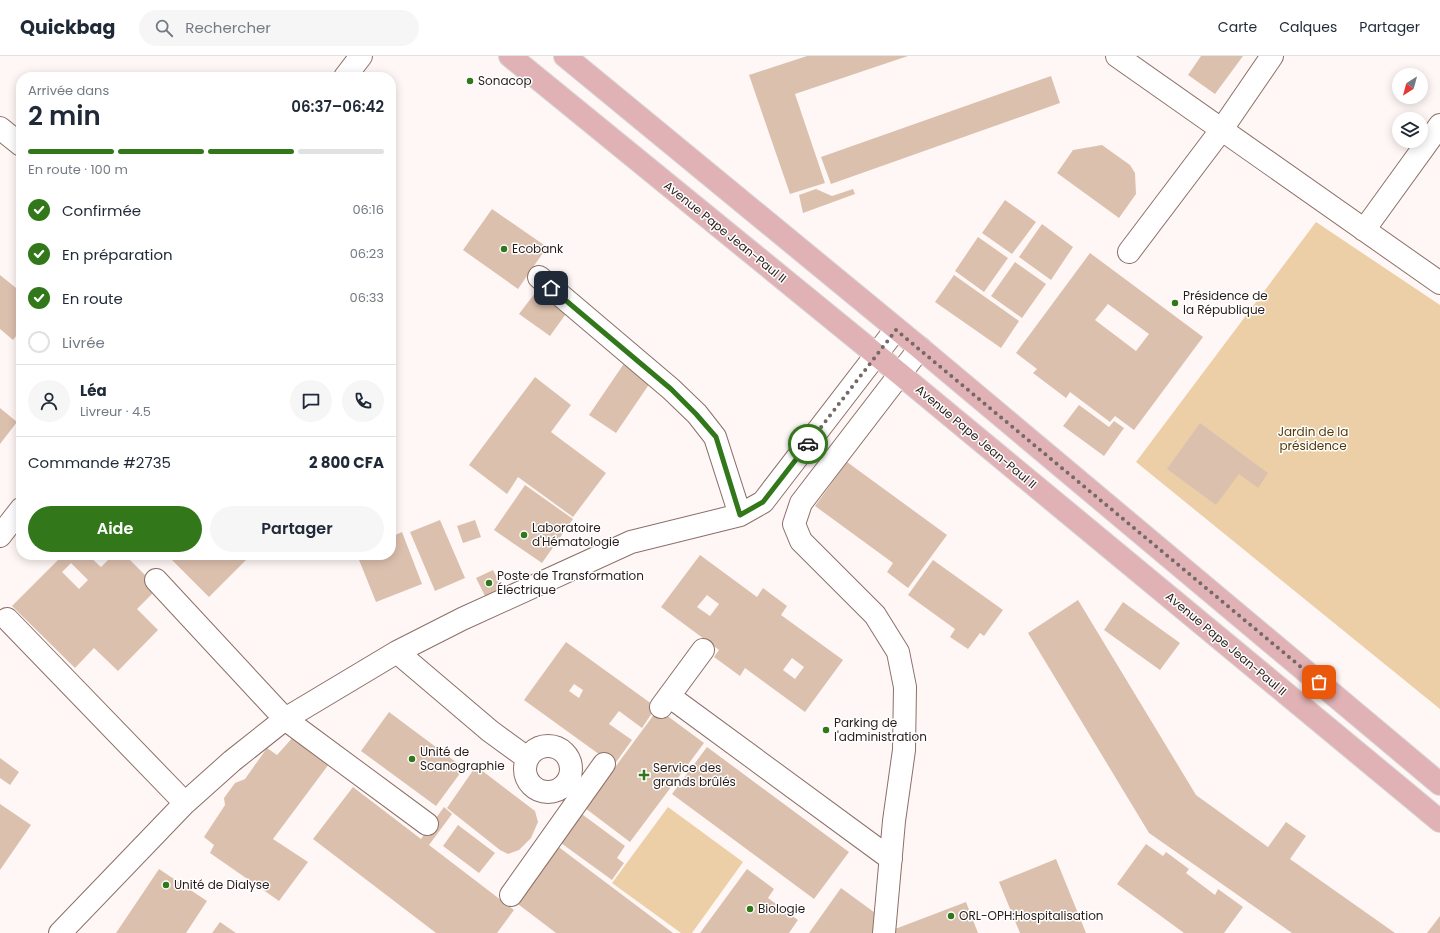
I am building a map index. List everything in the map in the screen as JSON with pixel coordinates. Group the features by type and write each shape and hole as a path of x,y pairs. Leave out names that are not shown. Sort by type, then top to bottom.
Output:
{"main road":[{"name":"Avenue Pape Jean-Paul II","path":"510,56 876,354 1440,821"},
{"path":"574,59 647,124 896,330 920,348 1440,784"},
{"path":"625,150 647,124"}],"street":[{"path":"349,72 361,56"},
{"path":"1117,56 1440,283"},
{"path":"1128,252 1222,129 1272,56"},
{"path":"1364,230 1440,125"},
{"path":"0,128 16,141"},
{"path":"539,278 671,389 716,437 740,515"},
{"path":"60,933 185,804 232,760 285,719 397,652 462,619 631,542 740,515 763,502 896,330"},
{"path":"884,933 894,821 904,750 904,687 898,652 874,615 801,541 794,524 801,503 920,348"},
{"path":"0,536 16,515"},
{"path":"156,580 285,719 427,824"},
{"path":"7,618 185,804"},
{"path":"702,650 665,701 891,859"},
{"path":"397,652 490,731 527,758"},
{"path":"552,746 565,753 571,765 569,780 572,791 558,790 544,792 531,785 525,772 527,758 538,748 552,746"},
{"path":"511,895 572,791 604,764"}],"green space":[{"name":"Jardin de la présidence","path":"1316,222 1440,305 1440,709 1136,462"},
{"path":"668,807 743,862 692,933 681,933 612,883"}],"building":[{"path":"807,56 908,56 795,94 825,183 790,194 749,75"},
{"path":"1201,56 1243,56 1215,94 1188,75"},
{"path":"1051,76 1060,103 831,184 821,157"},
{"path":"1102,145 1130,165 1135,173 1136,194 1119,218 1057,173 1073,150"},
{"path":"816,189 832,196 853,189 855,194 803,213 799,195"},
{"path":"1005,200 1036,222 1012,254 982,233"},
{"path":"492,209 547,247 518,289 463,250"},
{"path":"1042,224 1073,247 1051,280 1019,257"},
{"path":"978,237 1008,258 984,292 955,271"},
{"path":"1090,253 1203,337 1134,430 1115,416 1110,422 1070,392 1066,398 1033,373 1037,369 1016,353","holes":["1108,304 1149,334 1136,351 1095,320"]},
{"path":"1015,262 1046,284 1022,318 991,296"},
{"path":"0,275 16,288 16,336 13,340 0,329"},
{"path":"954,275 1019,321 1001,348 935,302"},
{"path":"538,289 568,311 550,336 519,314"},
{"path":"625,362 652,380 616,433 589,415"},
{"path":"535,377 571,405 551,432 606,473 573,517 518,477 507,494 469,465"},
{"path":"1079,405 1109,427 1114,421 1124,428 1104,456 1063,426"},
{"path":"0,408 16,421 16,423 0,444"},
{"path":"1200,423 1268,473 1258,488 1239,474 1216,505 1167,469"},
{"path":"847,462 947,535 908,588 887,572 893,563 815,506"},
{"path":"525,485 573,519 542,563 494,530"},
{"path":"440,520 465,578 435,591 410,532"},
{"path":"475,520 481,537 463,543 457,526"},
{"path":"402,532 422,584 376,602 359,560 396,560 396,535"},
{"path":"700,555 757,597 763,588 787,606 781,615 843,660 805,712 745,668 740,676 714,657 719,650 661,607","holes":["707,595 719,604 710,616 697,607","792,658 804,667 795,679 783,670"]},
{"path":"58,560 93,560 101,567 108,560 130,560 158,588 137,609 158,630 118,671 94,648 75,668 12,606","holes":["71,563 88,580 79,589 62,572"]},
{"path":"172,560 246,560 209,597"},
{"path":"933,560 1003,610 984,636 980,633 968,649 950,637 955,629 908,595"},
{"name":"Poste de Transformation Électrique","path":"493,570 502,588 485,596 476,578"},
{"path":"1078,600 1196,795 1268,847 1286,822 1306,836 1290,859 1395,933 1292,933 1149,833 1028,633"},
{"path":"1123,602 1180,643 1160,670 1104,630"},
{"path":"566,642 656,707 642,728 619,711 609,724 632,740 614,765 524,700","holes":["574,684 583,690 579,698 569,691"]},
{"path":"658,709 704,743 630,842 585,808"},
{"name":"Unité de Scanographie","path":"389,712 464,768 436,806 361,751"},
{"path":"295,735 332,760 273,839 308,862 279,901 210,853 214,845 204,837 225,805 224,798 235,783 245,779 267,748 277,755"},
{"path":"707,747 849,852 814,899 672,794"},
{"path":"0,758 19,772 10,785 0,778"},
{"path":"476,766 535,811 538,822 531,838 519,850 508,854 500,850 447,808"},
{"path":"353,787 421,839 444,807 452,814 429,845 514,910 497,933 436,933 313,839"},
{"path":"0,804 31,825 0,870"},
{"path":"575,809 625,846 617,858 624,863 612,880 554,838"},
{"path":"458,825 495,853 479,873 443,846"},
{"path":"1146,844 1163,856 1166,852 1189,869 1186,873 1215,895 1218,889 1243,907 1224,933 1184,933 1117,884"},
{"path":"556,845 673,933 556,933 514,901"},
{"path":"1056,859 1086,933 1020,933 999,882"},
{"name":"Unité de Dialyse","path":"159,869 207,901 186,933 116,933"},
{"name":"Biologie","path":"747,869 774,889 768,898 798,920 789,933 700,933"},
{"path":"841,888 882,918 872,933 809,933"},
{"name":"ORL-OPH:Hospitalisation","path":"966,902 978,933 896,933 895,929"},
{"path":"1440,916 1440,933 1427,933"},
{"path":"220,922 236,933 212,933"}],"way so far":[{"path":"808,444 896,330 920,348 1319,682"}],"place":[{"name":"Sonacop","path":"470,81"},
{"name":"Ecobank","path":"504,249"},
{"name":"Présidence de la République","path":"1175,303"},
{"name":"Laboratoire d'Hématologie","path":"524,535"},
{"name":"Poste de Transformation Électrique","path":"489,583"},
{"name":"Parking de l'administration","path":"826,730"},
{"name":"Unité de Scanographie","path":"412,759"},
{"name":"Service des grands brûlés","path":"644,775"},
{"name":"Unité de Dialyse","path":"166,885"},
{"name":"Biologie","path":"750,909"},
{"name":"ORL-OPH:Hospitalisation","path":"951,916"}],"route":[{"path":"551,288 671,389 716,437 740,515 763,502 808,444"}]}
